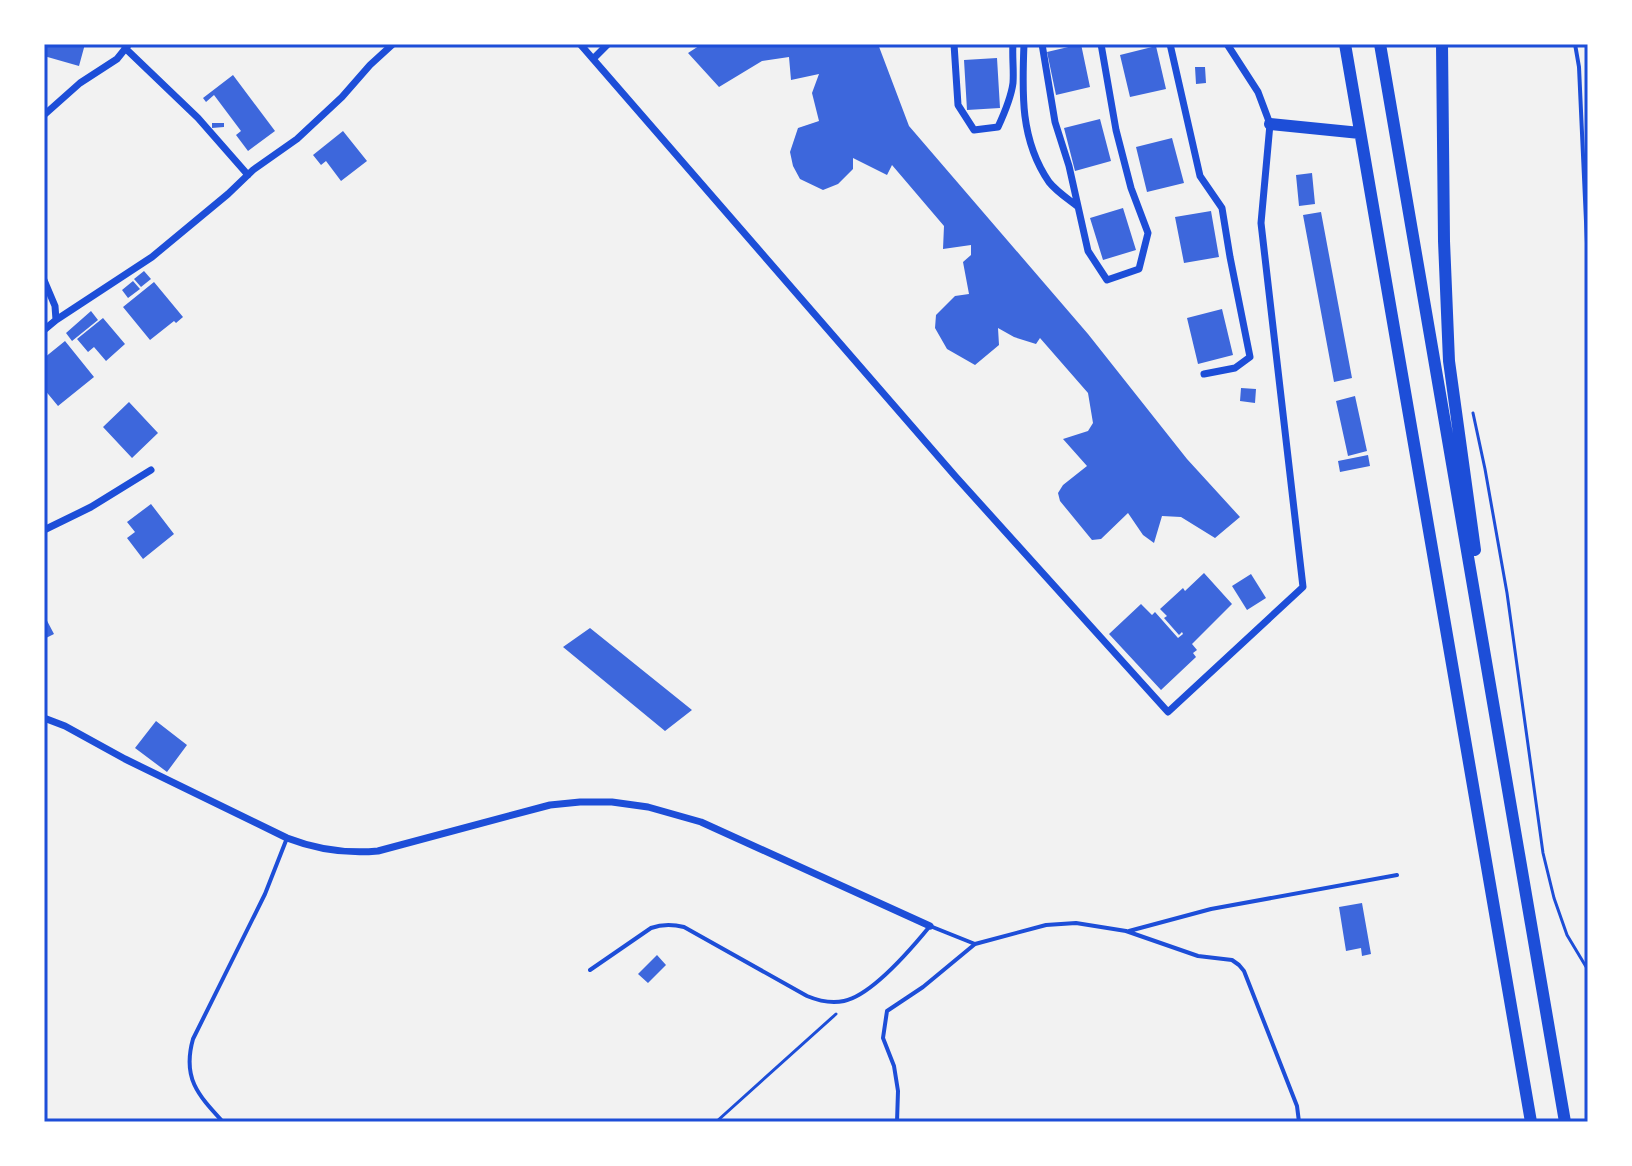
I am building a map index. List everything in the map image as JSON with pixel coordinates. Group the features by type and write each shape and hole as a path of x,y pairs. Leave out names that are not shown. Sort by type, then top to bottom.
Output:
{"highway":[{"path":"1345,44 1531,1122"},
{"path":"1380,44 1565,1122"},
{"path":"1442,44 1449,361 1508,791"},
{"path":"1270,124 1360,133"}],"street":[{"path":"44,330 152,257 248,175 297,139 393,44"},
{"path":"580,44 956,477 1168,712 1303,587 1261,223 1270,124 1258,92 1227,44"},
{"path":"593,59 608,44"},
{"path":"954,44 958,105 974,130 998,127 1004,114 1013,85 1013,44"},
{"path":"1024,44 1022,90 1030,145 1051,184 1077,206"},
{"path":"1042,44 1055,122 1069,166 1088,251 1107,280 1139,269 1148,233 1131,188 1116,130 1101,44"},
{"path":"1170,44 1200,176 1222,208 1250,357 1235,368 1204,374"},
{"path":"44,115 80,83 117,59 127,46 198,118 248,175"},
{"path":"44,280 55,306 56,320"},
{"path":"44,530 91,507 151,470"},
{"path":"44,718 287,838 333,852 378,851 550,805 612,802 648,807 701,822 930,926"}],"lane":[{"path":"1575,44 1579,67 1588,265"},
{"path":"223,1122 202,1099 192,1082 190,1050 265,894 287,838"},
{"path":"1126,931 1211,909 1397,875"},
{"path":"897,1122 898,1091 894,1066 883,1038 887,1011 923,987 975,944 1046,925 1062,924 1126,931 1198,956 1232,960 1239,965 1261,1012 1297,1106 1299,1122"},
{"path":"590,970 651,928 676,925 807,996 829,1002 854,998 899,962 930,926 975,944"}],"path":[{"path":"1470,402 1507,593 1543,853 1567,935 1588,970"},
{"path":"716,1122 854,998"}],"building":[{"path":"44,44 85,44 79,66 44,56"},
{"path":"702,44 878,44 909,126 1088,334 1187,459 1240,517 1215,538 1181,517 1162,516 1154,543 1143,535 1128,513 1101,539 1092,540 1060,501 1058,493 1063,485 1087,466 1063,439 1088,431 1093,423 1088,393 1040,338 1036,344 998,328 999,345 975,365 947,349 935,328 936,315 955,296 969,294 963,262 971,255 971,245 943,249 944,226 892,165 887,175 853,158 853,169 838,184 823,190 800,179 790,152 798,128 819,121 812,93 819,74 791,80 789,57 762,61 719,87 688,53"},
{"path":"1081,44 1090,87 1056,95 1047,52"},
{"path":"1156,46 1166,89 1130,97 1120,55"},
{"path":"997,58 1000,108 967,110 964,60"},
{"path":"1195,67 1205,67 1206,83 1196,84"},
{"path":"233,75 275,131 248,151 236,135 241,131 214,95 206,102 203,98"},
{"path":"1100,119 1111,161 1075,171 1064,128"},
{"path":"212,123 224,123 224,127 212,128"},
{"path":"343,131 367,161 341,181 326,161 321,165 313,155"},
{"path":"1172,138 1184,183 1147,192 1136,147"},
{"path":"1312,173 1315,204 1299,206 1296,175"},
{"path":"1123,208 1136,250 1103,260 1090,218"},
{"path":"1211,211 1219,257 1184,263 1175,217"},
{"path":"1321,212 1352,378 1334,382 1303,215"},
{"path":"144,271 151,279 141,287 134,279"},
{"path":"133,281 140,289 128,298 122,290"},
{"path":"154,282 183,317 150,340 123,307"},
{"path":"1222,309 1233,355 1198,364 1187,318"},
{"path":"91,311 98,320 72,341 66,333"},
{"path":"103,318 125,344 106,361 94,347 88,352 77,339"},
{"path":"65,341 94,377 58,406 44,389 44,358"},
{"path":"1241,388 1256,389 1255,403 1240,401"},
{"path":"1355,396 1367,451 1348,456 1336,401"},
{"path":"129,402 158,433 132,458 103,427"},
{"path":"1368,455 1370,466 1340,472 1338,461"},
{"path":"151,504 174,534 143,559 127,538 135,532 127,522"},
{"path":"1204,573 1232,604 1192,644 1197,650 1193,653 1196,657 1161,690 1109,634 1141,604 1152,615 1155,612 1178,638 1182,632 1179,635 1160,609"},
{"path":"1251,574 1266,598 1247,610 1232,586"},
{"path":"44,615 54,634 44,639"},
{"path":"590,628 692,710 665,731 563,647"},
{"path":"156,721 187,745 167,772 135,748"},
{"path":"1362,903 1371,954 1362,956 1361,948 1346,951 1339,907"},
{"path":"657,955 666,965 648,983 638,974"}]}
